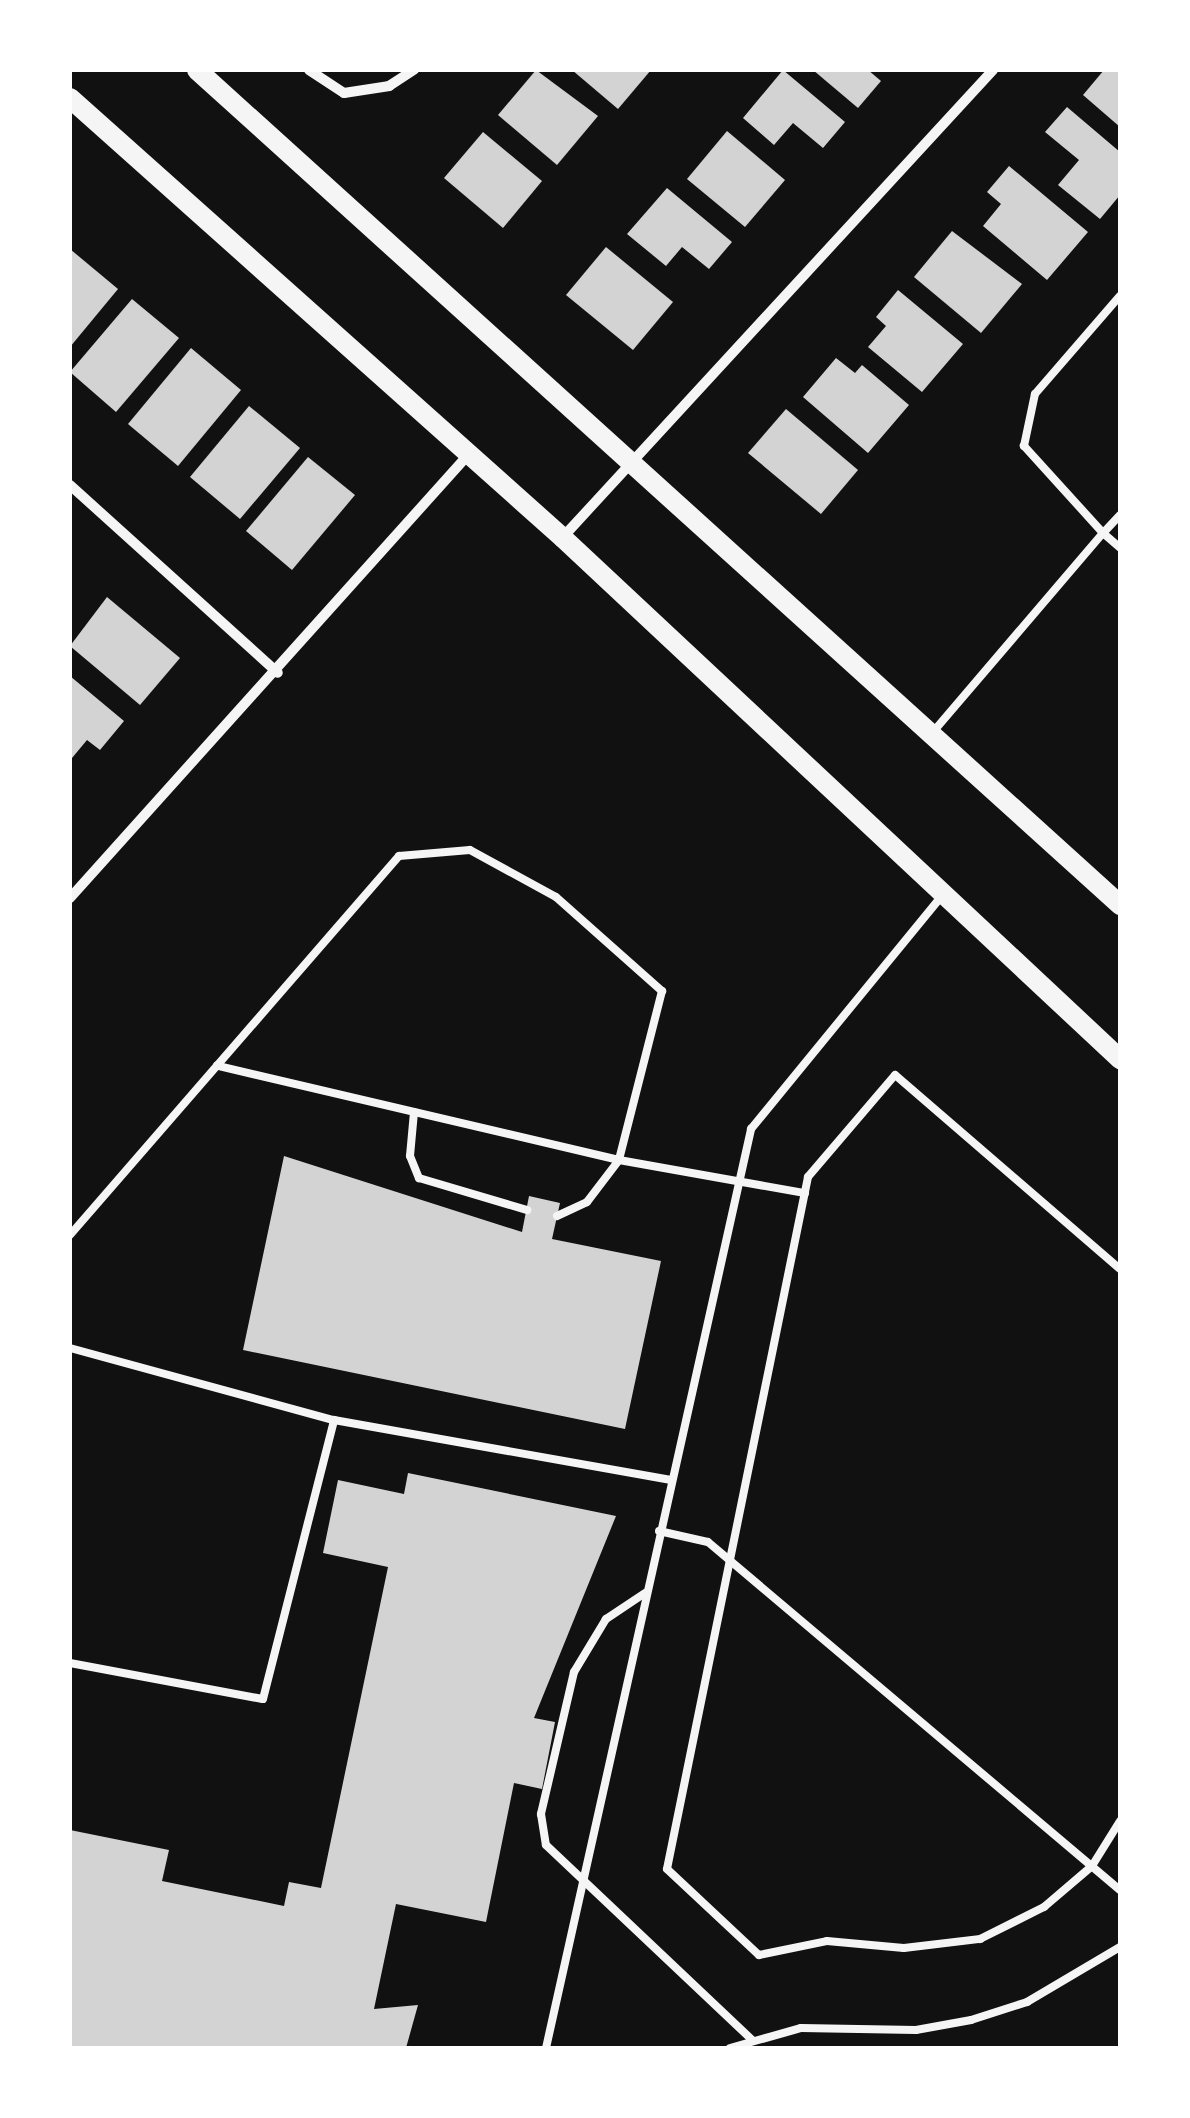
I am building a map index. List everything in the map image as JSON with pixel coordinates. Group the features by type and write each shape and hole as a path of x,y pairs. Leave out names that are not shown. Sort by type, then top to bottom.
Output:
{"main road":[{"path":"197,70 634,459 1120,905"},
{"path":"70,98 563,538 942,897 1120,1059"}],"street":[{"path":"309,70 344,92 388,86 414,70"},
{"path":"563,538 993,70"},
{"path":"70,898 278,673 469,453"},
{"path":"70,485 278,673"}],"lane":[{"path":"1120,296 1035,394 1024,446 1120,548"},
{"path":"933,732 1120,515"},
{"path":"70,1235 399,856 470,850 556,898 662,991 619,1160 587,1202 557,1216"},
{"path":"546,2048 658,1532 751,1129 942,897"},
{"path":"217,1066 619,1160 805,1192"},
{"path":"1120,1268 895,1075 805,1192 667,1870 759,1955 827,1941 904,1948 980,1939 1044,1907 1092,1866 1120,1821"},
{"path":"414,1112 410,1156 418,1178 526,1210"},
{"path":"70,1348 334,1420 670,1480"},
{"path":"70,1663 264,1699 334,1420"},
{"path":"658,1532 708,1542 1120,1890"},
{"path":"645,1593 606,1619 574,1672 540,1814 546,1845 582,1884 752,2040"},
{"path":"730,2048 802,2028 916,2030 971,2020 1027,2002 1120,1947"}],"building":[{"path":"536,70 598,116 557,165 498,115"},
{"path":"572,70 651,70 618,109"},
{"path":"783,70 845,122 823,148 793,123 774,145 743,118"},
{"path":"813,70 868,70 881,81 858,108"},
{"path":"1104,70 1120,70 1120,127 1083,95"},
{"path":"1067,107 1120,152 1120,195 1100,219 1058,185 1079,160 1045,132"},
{"path":"727,131 785,180 745,227 687,179"},
{"path":"483,132 542,181 503,228 444,178"},
{"path":"1009,166 1088,232 1047,280 983,226 1001,204 987,192"},
{"path":"667,188 732,242 709,269 682,247 666,266 627,234"},
{"path":"952,231 1022,284 981,333 914,277"},
{"path":"606,247 673,302 633,350 566,295"},
{"path":"70,249 118,289 70,347"},
{"path":"898,290 963,344 922,392 868,347 886,326 876,317"},
{"path":"132,299 179,338 116,412 70,372"},
{"path":"191,348 241,390 178,466 128,424"},
{"path":"836,358 855,373 862,365 909,405 868,453 803,397"},
{"path":"249,406 300,448 240,519 190,477"},
{"path":"786,409 858,470 821,514 748,453"},
{"path":"308,457 355,495 292,570 246,531"},
{"path":"107,597 180,658 140,705 70,646"},
{"path":"70,676 124,721 100,750 87,740 72,758"},
{"path":"284,1156 522,1232 529,1196 560,1203 552,1239 661,1261 625,1429 243,1350"},
{"path":"408,1473 616,1516 534,1718 555,1722 542,1789 514,1783 486,1922 396,1904 374,2009 418,2005 406,2048 70,2048 70,1830 169,1850 162,1881 284,1906 289,1882 321,1888 388,1567 323,1553 338,1480 404,1494"}]}
